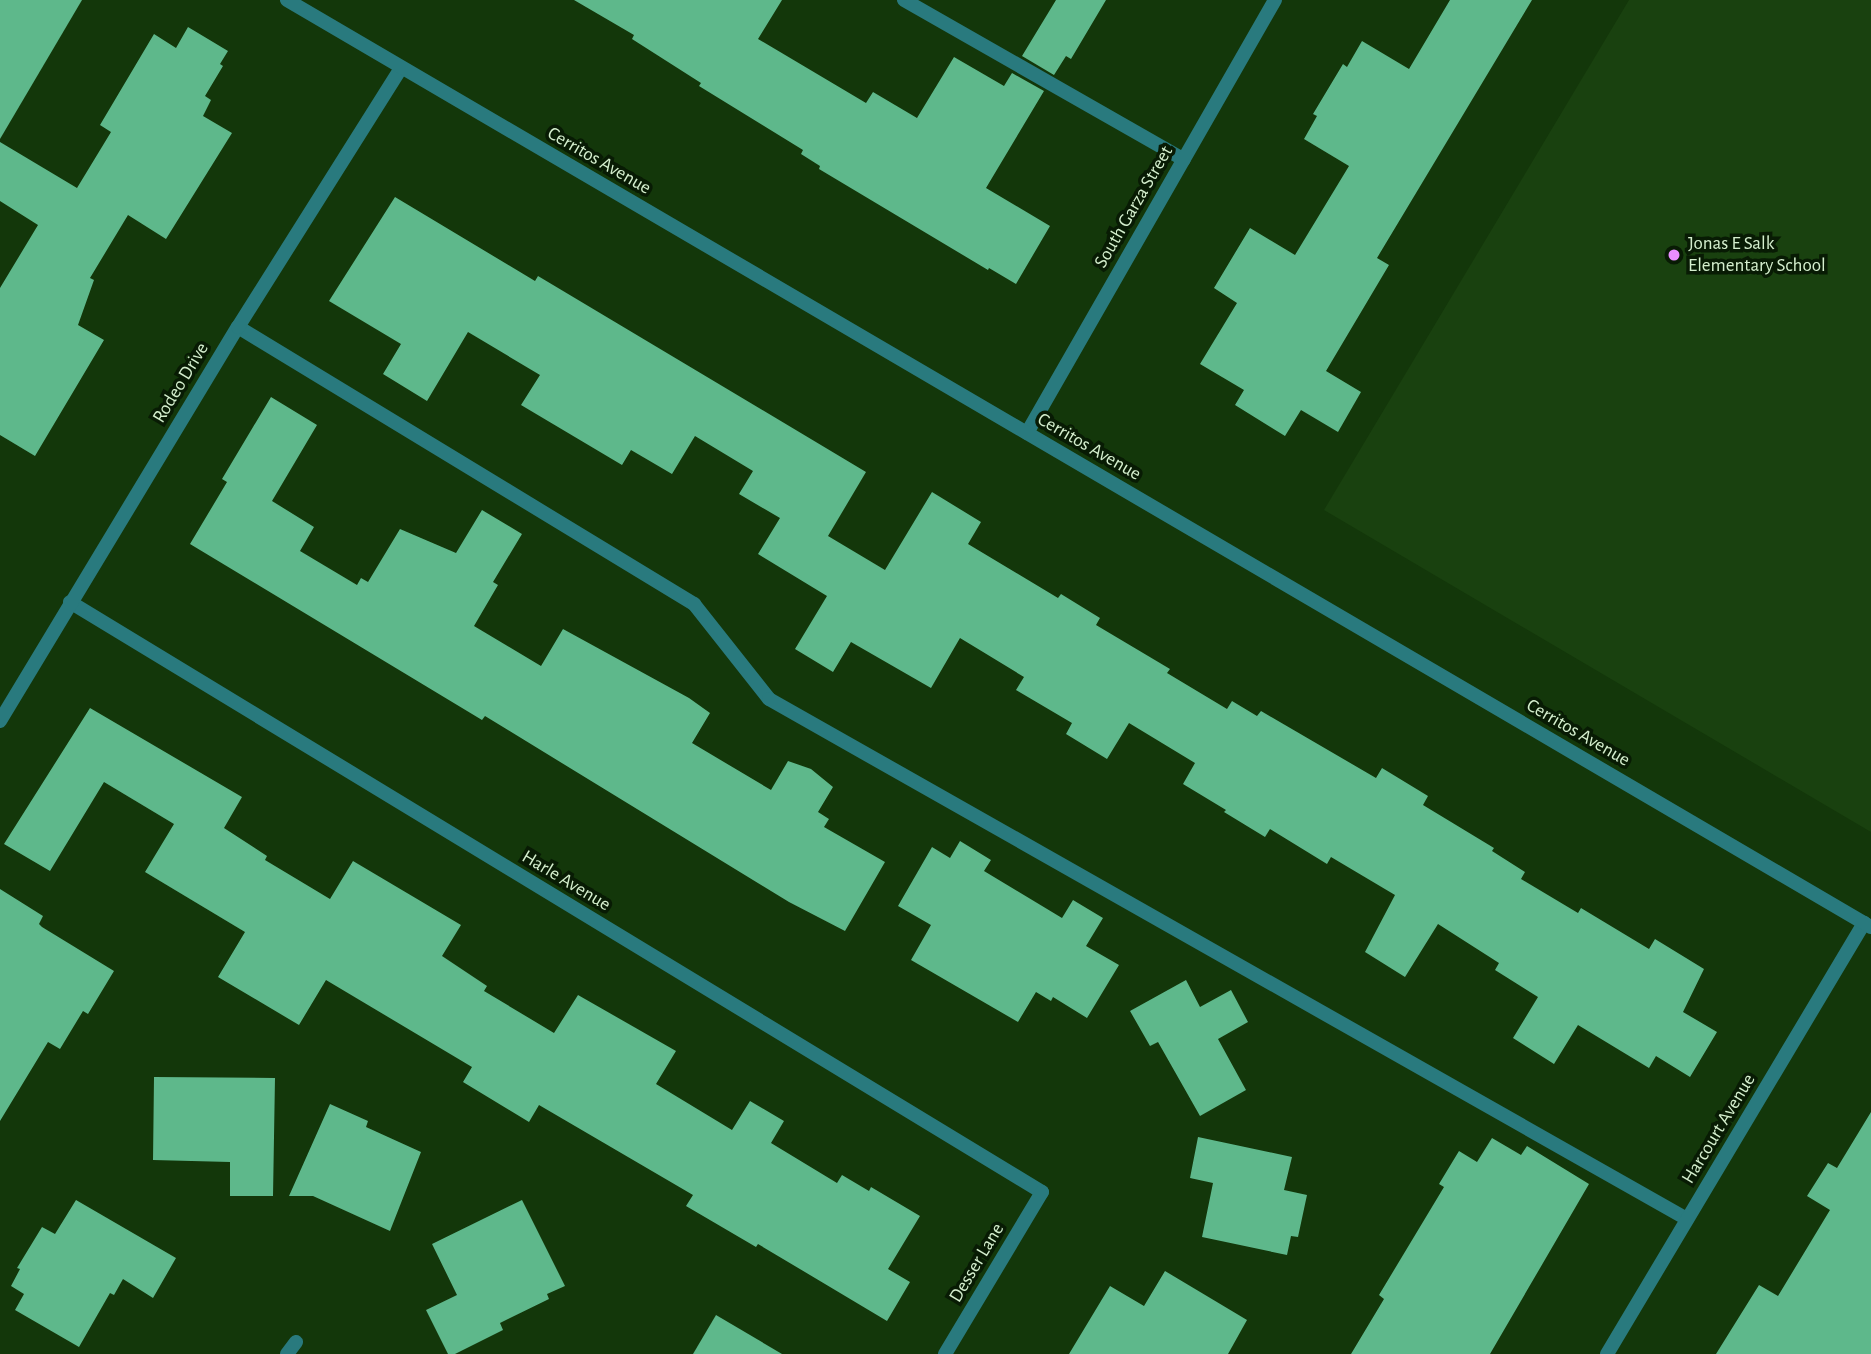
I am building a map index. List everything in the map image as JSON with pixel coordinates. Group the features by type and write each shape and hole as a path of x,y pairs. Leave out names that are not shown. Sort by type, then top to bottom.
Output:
{"street":[{"name":"Cerritos Avenue","path":"287,0 1868,925"},
{"path":"904,0 1184,160"},
{"name":"South Garza Street","path":"1027,433 1275,0"},
{"name":"Rodeo Drive","path":"0,721 238,327 401,68"},
{"path":"238,327 694,604 769,699 1687,1219"},
{"name":"Harle Avenue","path":"70,602 1042,1192"},
{"name":"Harcourt Avenue","path":"1607,1354 1868,925"},
{"name":"Desser Lane","path":"945,1354 1042,1192"}],"shaded area":[{"name":"Jonas E Salk Elementary School","path":"1629,0 1871,0 1871,832 1324,510"}],"building":[{"path":"0,0 82,0 0,139"},
{"path":"574,0 782,0 758,39 866,103 873,92 917,118 954,57 1004,86 1012,73 1044,91 986,188 1050,226 1016,284 819,169 820,166 801,154 803,150 699,86 701,83 632,39 634,35"},
{"path":"1056,0 1106,0 1071,59 1066,56 1054,75 1022,56"},
{"path":"1450,0 1532,0 1377,258 1389,265 1326,371 1361,392 1338,432 1301,410 1285,436 1235,405 1244,390 1200,364 1237,303 1214,288 1250,228 1295,255 1349,166 1304,139 1317,116 1313,114 1343,64 1347,67 1362,41 1409,69"},
{"path":"188,27 228,51 220,64 223,66 205,96 211,100 203,116 232,133 166,239 128,215 90,278 94,280 78,325 104,340 35,456 0,435 0,288 38,225 0,201 0,142 77,188 111,132 100,125 154,34 176,48"},
{"path":"395,197 535,281 538,276 866,472 828,536 885,570 932,492 981,522 968,544 1058,598 1061,594 1100,618 1096,625 1170,669 1167,673 1227,709 1232,701 1257,716 1261,711 1376,778 1382,768 1428,796 1423,805 1494,848 1492,851 1525,872 1521,879 1578,913 1581,908 1649,949 1655,939 1704,969 1683,1012 1717,1032 1690,1077 1656,1056 1649,1068 1578,1025 1554,1064 1513,1038 1538,997 1495,970 1499,963 1438,924 1405,977 1365,952 1395,895 1331,857 1327,864 1270,829 1265,837 1224,812 1226,810 1183,784 1195,763 1129,723 1107,759 1066,734 1072,723 1016,690 1024,677 960,638 931,688 851,642 833,672 795,649 827,596 758,554 780,518 739,494 753,471 695,436 672,474 631,450 622,465 521,405 540,375 468,332 427,401 383,374 401,344 329,301"},
{"path":"271,397 317,425 272,501 314,527 300,551 357,585 361,578 368,582 400,529 456,553 482,510 522,534 493,582 498,585 474,626 541,666 563,629 689,698 710,713 692,743 771,790 788,761 811,769 833,787 818,812 829,819 824,827 885,862 845,931 789,902 485,716 482,720 190,544 227,482 222,479"},
{"path":"90,708 242,797 224,828 267,856 265,860 330,899 353,861 461,925 442,956 487,986 484,991 554,1033 578,995 676,1051 656,1084 732,1130 750,1101 784,1121 771,1143 837,1183 842,1175 869,1191 871,1187 920,1216 888,1269 910,1282 887,1321 758,1244 756,1247 686,1206 693,1195 539,1105 529,1122 463,1082 472,1067 326,980 299,1025 218,977 245,932 145,872 174,824 104,782 50,871 4,844"},
{"path":"960,841 991,860 984,871 1062,918 1073,900 1103,918 1086,946 1119,965 1087,1018 1053,997 1051,1001 1036,992 1018,1022 911,960 931,925 898,906 932,847 950,858"},
{"path":"0,889 43,916 39,924 42,927 114,971 88,1014 83,1011 60,1049 48,1042 0,1121"},
{"path":"1186,980 1200,1007 1231,990 1248,1022 1218,1039 1246,1090 1200,1116 1158,1042 1150,1046 1130,1011"},
{"path":"154,1077 275,1078 273,1196 230,1196 230,1162 153,1160"},
{"path":"330,1104 368,1121 366,1127 421,1152 390,1231 313,1196 289,1196"},
{"path":"1871,1112 1871,1354 1716,1354 1759,1285 1778,1296 1830,1210 1807,1196 1828,1163 1837,1168"},
{"path":"1198,1137 1292,1157 1284,1190 1307,1195 1298,1237 1291,1236 1287,1255 1202,1237 1213,1183 1190,1178"},
{"path":"1492,1138 1521,1155 1527,1146 1589,1184 1490,1354 1351,1354 1384,1299 1379,1295 1444,1187 1439,1184 1459,1151 1477,1162"},
{"path":"76,1200 176,1258 153,1298 123,1279 114,1295 110,1293 79,1347 15,1310 24,1294 11,1286 20,1269 17,1268 42,1227 55,1234"},
{"path":"522,1200 565,1286 547,1294 549,1299 500,1323 503,1330 455,1354 448,1354 426,1310 457,1295 432,1244"},
{"path":"1165,1271 1247,1320 1228,1354 1069,1354 1110,1286 1144,1306"},
{"path":"716,1315 782,1354 693,1354"}],"place":[{"name":"Jonas E Salk Elementary School","path":"1674,255"}]}
